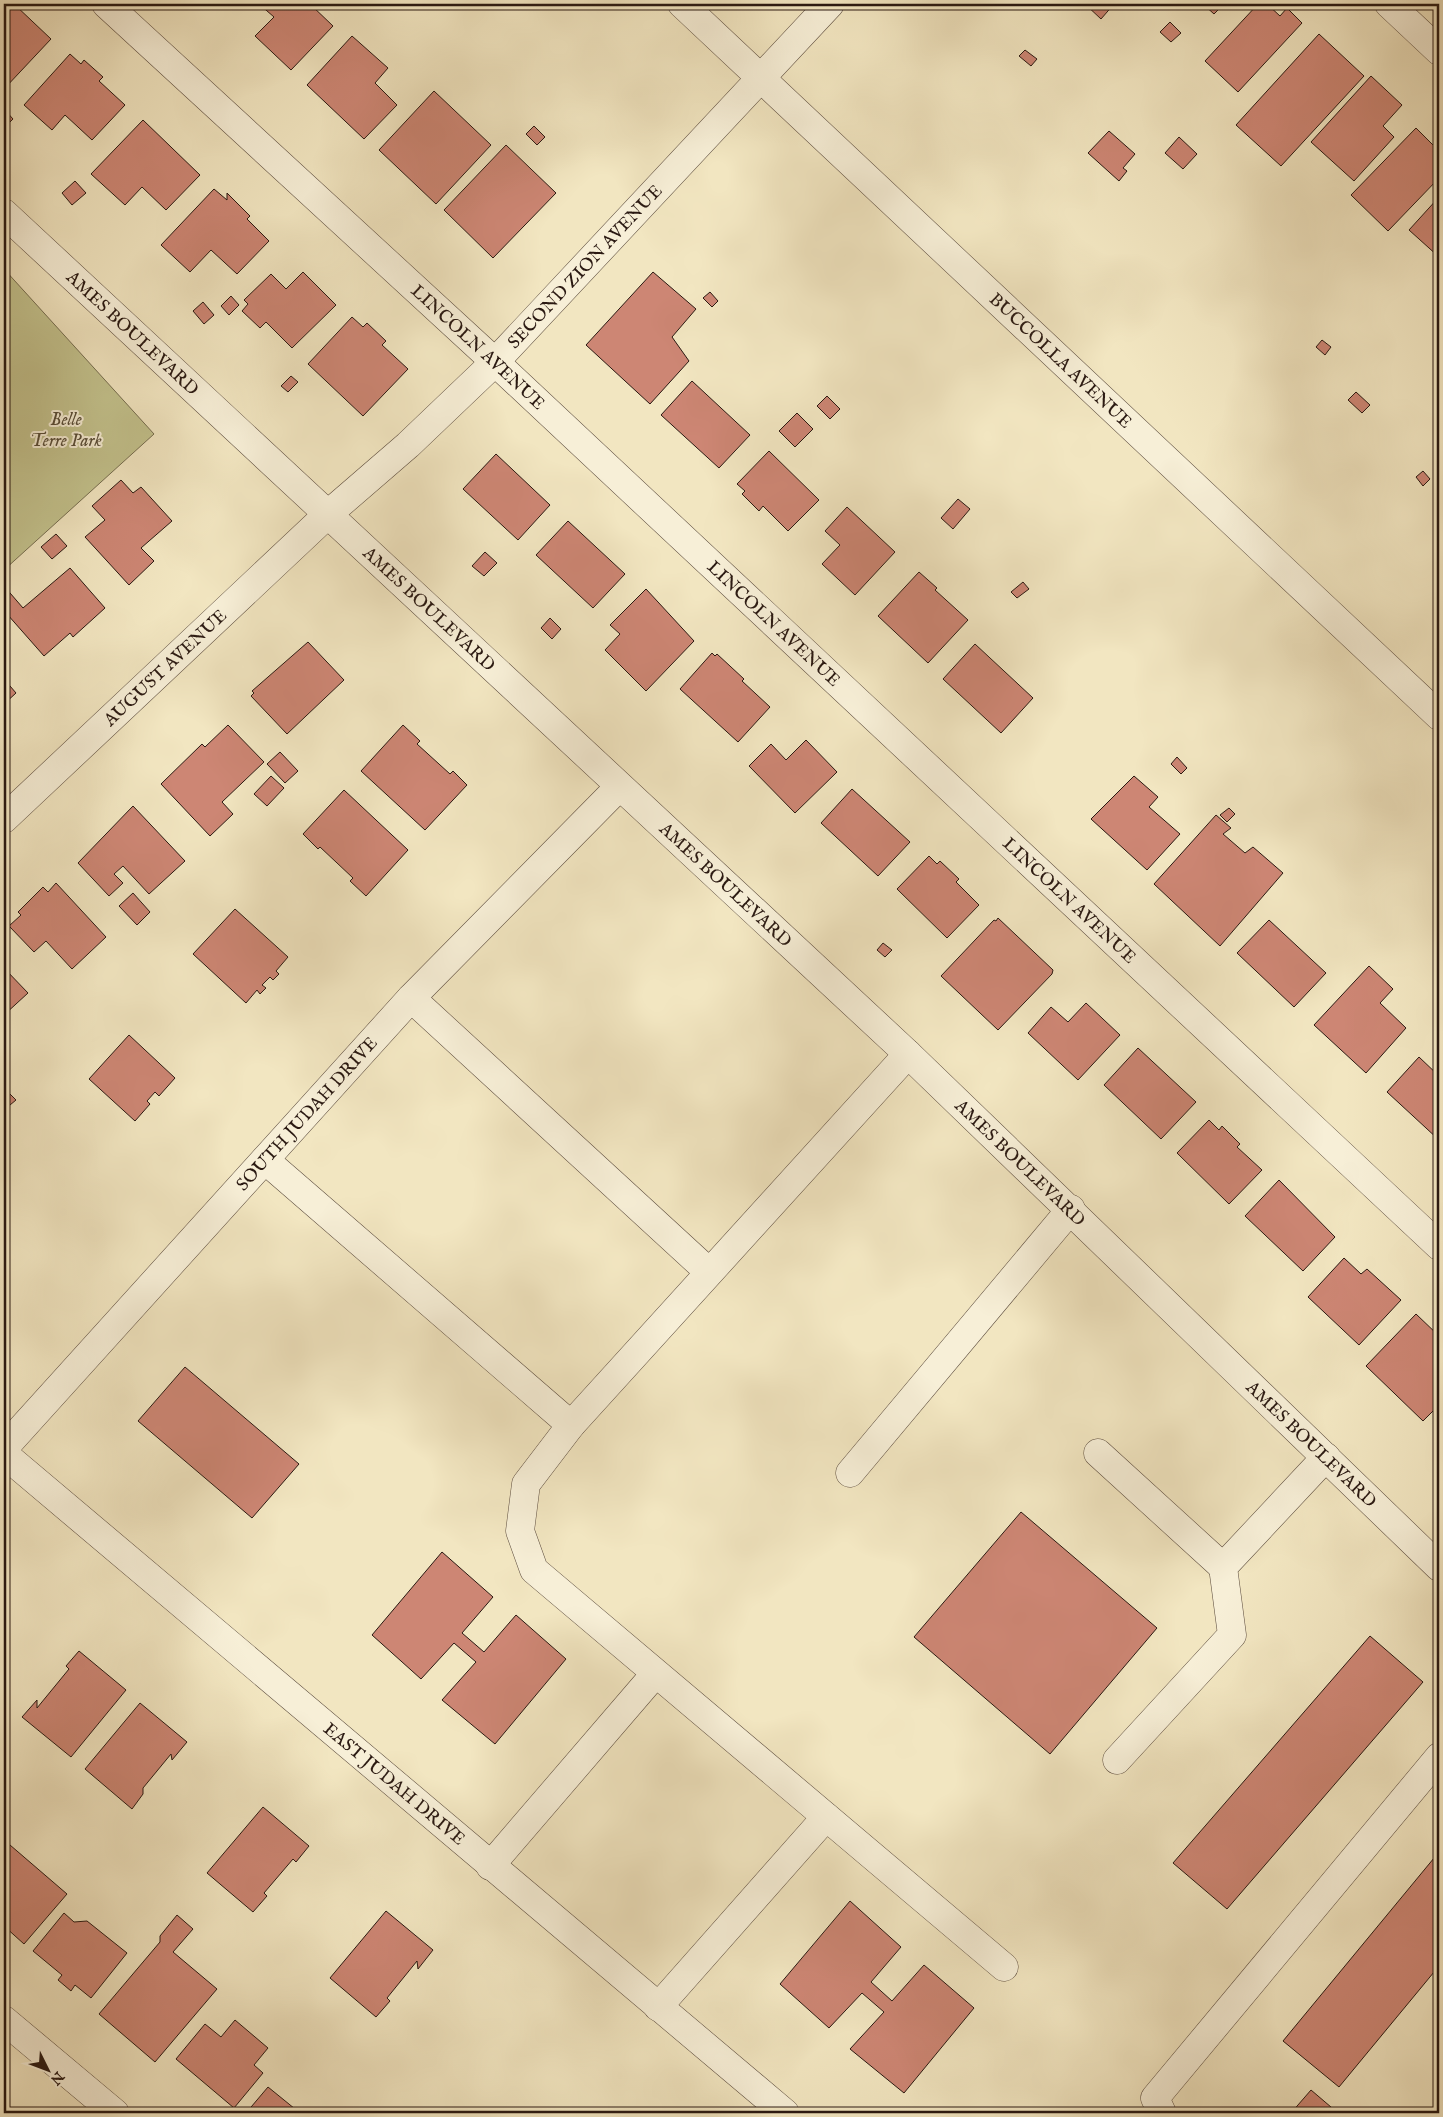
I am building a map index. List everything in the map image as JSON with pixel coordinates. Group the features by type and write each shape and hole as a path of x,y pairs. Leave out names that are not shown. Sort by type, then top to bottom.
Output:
{"street":[{"name":"LINCOLN AVENUE","path":"106,4 495,362 1439,1246"},
{"name":"BUCCOLLA AVENUE","path":"682,4 1439,716"},
{"name":"SECOND ZION AVENUE","path":"328,516 408,445 495,362 830,4"},
{"path":"1388,4 1439,51"},
{"name":"AMES BOULEVARD","path":"4,213 328,516 472,646 619,787 908,1054 1071,1209 1439,1567"},
{"name":"AUGUST AVENUE","path":"4,819 328,516"},
{"name":"SOUTH JUDAH DRIVE","path":"4,1448 411,998 619,787"},
{"path":"411,998 709,1272"},
{"path":"908,1054 571,1425 526,1484 520,1531 534,1570 1004,1967"},
{"path":"265,1160 571,1425"},
{"path":"850,1473 1071,1209"},
{"path":"1098,1453 1223,1567 1232,1635 1117,1760"},
{"name":"EAST JUDAH DRIVE","path":"4,1454 785,2113"},
{"path":"1223,1567 1326,1457"},
{"path":"490,1866 656,1674"},
{"path":"1162,2113 1155,2098 1439,1756"},
{"path":"658,2007 826,1817"},
{"path":"4,2020 116,2113"}],"green space":[{"name":"Belle Terre Park","path":"4,269 154,434 4,570"}],"building":[{"path":"4,4 14,4 51,39 4,89"},
{"path":"259,4 310,4 333,26 291,70 255,36 274,17"},
{"path":"1085,4 1114,4 1101,19"},
{"path":"1203,4 1224,4 1214,14"},
{"path":"1258,4 1267,4 1280,16 1287,8 1302,23 1238,92 1205,61"},
{"path":"1170,22 1181,33 1171,42 1160,32"},
{"path":"1319,34 1364,76 1281,166 1236,125"},
{"path":"352,36 388,68 375,83 397,105 364,139 307,85"},
{"path":"1025,50 1037,59 1031,66 1019,56"},
{"path":"70,54 81,64 84,60 103,77 99,81 125,105 92,140 65,115 52,130 24,105"},
{"path":"1371,76 1402,105 1383,126 1394,137 1354,181 1311,142"},
{"path":"434,91 491,145 436,204 379,150"},
{"path":"4,109 13,119 4,128"},
{"path":"143,120 200,175 166,210 142,187 125,205 91,174"},
{"path":"534,126 545,137 537,145 526,134"},
{"path":"1416,128 1439,151 1439,178 1388,231 1351,195"},
{"path":"1109,131 1135,154 1123,168 1127,171 1119,181 1088,153"},
{"path":"1179,137 1197,154 1183,169 1165,153"},
{"path":"506,145 556,193 493,258 444,210"},
{"path":"75,181 86,193 72,205 62,193"},
{"path":"214,189 227,200 227,193 250,216 247,219 269,241 237,274 211,250 190,272 161,245"},
{"path":"1439,197 1439,257 1409,230"},
{"path":"303,272 336,305 292,348 266,322 260,328 242,311 248,304 244,300 271,274 286,289"},
{"path":"653,272 696,309 672,337 689,361 650,404 586,345"},
{"path":"710,292 718,301 712,307 703,298"},
{"path":"231,296 239,305 229,315 221,306"},
{"path":"203,302 214,315 204,324 193,311"},
{"path":"352,317 363,327 367,323 386,341 382,345 408,369 363,416 308,364"},
{"path":"1322,340 1331,347 1325,355 1316,347"},
{"path":"291,376 298,382 288,392 281,386"},
{"path":"692,381 750,435 719,468 661,415"},
{"path":"1356,392 1370,405 1362,413 1348,400"},
{"path":"827,396 840,409 830,419 817,406"},
{"path":"797,413 813,429 795,447 779,431"},
{"path":"769,451 819,500 788,531 763,506 759,511 742,494 745,491 737,484"},
{"path":"496,454 550,505 518,540 463,489"},
{"path":"1423,471 1430,479 1423,486 1416,477"},
{"path":"121,480 133,493 141,487 172,521 141,548 154,561 129,585 85,537 105,520 92,506"},
{"path":"958,499 970,509 953,529 941,518"},
{"path":"847,507 895,552 855,595 822,564 840,545 825,531"},
{"path":"568,521 625,574 593,608 536,555"},
{"path":"56,534 67,546 52,559 41,547"},
{"path":"485,552 497,563 484,576 472,566"},
{"path":"70,568 105,608 73,637 70,633 44,656 7,614 4,616 4,586 23,608"},
{"path":"919,572 937,588 935,590 968,620 928,663 878,616"},
{"path":"1023,582 1029,589 1017,598 1011,592"},
{"path":"646,589 694,641 646,691 605,650 620,634 610,625"},
{"path":"550,618 561,629 552,639 541,628"},
{"path":"308,642 344,680 287,734 251,696 254,693 252,691"},
{"path":"975,644 1033,698 1001,733 943,679"},
{"path":"712,653 715,656 717,654 744,679 742,681 770,707 738,742 680,689"},
{"path":"4,679 16,693 4,704"},
{"path":"228,725 264,762 222,802 233,814 210,836 161,784 202,744 205,747"},
{"path":"403,725 420,741 417,744 450,774 453,771 467,785 425,830 361,771"},
{"path":"806,740 837,772 795,813 749,766 771,744 786,760"},
{"path":"280,752 298,771 285,783 267,764"},
{"path":"1177,757 1187,768 1181,774 1171,764"},
{"path":"271,776 284,788 267,806 254,794"},
{"path":"1134,776 1158,797 1149,807 1180,834 1147,870 1091,819"},
{"path":"852,789 910,842 878,876 821,823"},
{"path":"344,790 408,850 366,896 350,881 353,878 303,834"},
{"path":"133,806 185,861 149,894 123,866 114,874 123,883 109,896 78,863"},
{"path":"1229,808 1235,814 1227,822 1220,815"},
{"path":"1216,815 1231,828 1223,834 1245,853 1253,847 1283,873 1220,946 1154,884"},
{"path":"929,856 937,864 940,861 959,879 956,882 979,905 947,938 897,889"},
{"path":"56,883 106,937 72,969 46,941 34,952 9,926 21,915 18,912 43,887 48,892"},
{"path":"133,893 150,912 137,925 119,906"},
{"path":"235,909 288,957 276,971 279,974 273,980 270,977 262,985 266,988 260,994 257,990 246,1003 193,954"},
{"path":"998,918 1053,970 1052,974 998,1030 941,976"},
{"path":"1269,920 1326,973 1294,1007 1237,953"},
{"path":"883,943 892,950 885,957 877,950"},
{"path":"1369,966 1393,989 1380,1003 1406,1028 1366,1073 1314,1025"},
{"path":"4,968 28,993 4,1015"},
{"path":"1086,1003 1120,1035 1078,1080 1028,1033 1051,1007 1068,1022"},
{"path":"129,1035 175,1078 159,1096 155,1092 147,1101 150,1104 135,1121 89,1079"},
{"path":"1138,1048 1196,1102 1161,1139 1104,1085"},
{"path":"1419,1057 1439,1076 1439,1140 1387,1092"},
{"path":"10,1094 16,1100 4,1110 4,1098"},
{"path":"1209,1120 1219,1130 1222,1126 1240,1144 1237,1147 1262,1170 1229,1204 1177,1153"},
{"path":"1279,1180 1335,1237 1303,1271 1245,1216"},
{"path":"1344,1258 1361,1274 1367,1269 1401,1300 1359,1345 1308,1297"},
{"path":"1416,1314 1439,1336 1439,1405 1423,1421 1366,1366"},
{"path":"185,1367 299,1464 252,1518 138,1421"},
{"path":"1021,1512 1157,1628 1050,1754 914,1637"},
{"path":"442,1552 493,1597 462,1633 484,1652 516,1615 566,1659 495,1744 442,1700 476,1662 454,1643 421,1679 372,1635"},
{"path":"1370,1636 1423,1682 1227,1909 1173,1863"},
{"path":"79,1651 126,1690 71,1757 22,1717 37,1700 37,1708 69,1669 66,1666"},
{"path":"140,1703 187,1742 172,1760 171,1754 143,1788 143,1794 132,1809 85,1769"},
{"path":"263,1807 309,1846 296,1862 293,1859 264,1893 267,1896 253,1912 207,1873"},
{"path":"10,1845 67,1894 24,1944 4,1926 4,1852"},
{"path":"1439,1852 1439,1966 1339,2087 1283,2041"},
{"path":"850,1901 901,1947 871,1982 892,2001 924,1965 974,2008 904,2093 850,2049 884,2012 862,1993 829,2028 780,1984"},
{"path":"386,1911 433,1950 418,1969 417,1961 387,1998 390,2001 376,2017 330,1978"},
{"path":"64,1913 74,1922 87,1921 127,1953 91,1998 75,1985 71,1991 58,1980 62,1975 33,1951"},
{"path":"177,1915 193,1929 173,1952 217,1989 155,2062 99,2014 160,1942 160,1936"},
{"path":"235,2020 268,2048 254,2065 263,2073 234,2108 176,2059 205,2024 221,2037"},
{"path":"268,2087 300,2113 246,2113"},
{"path":"1311,2090 1338,2113 1291,2113"}]}
